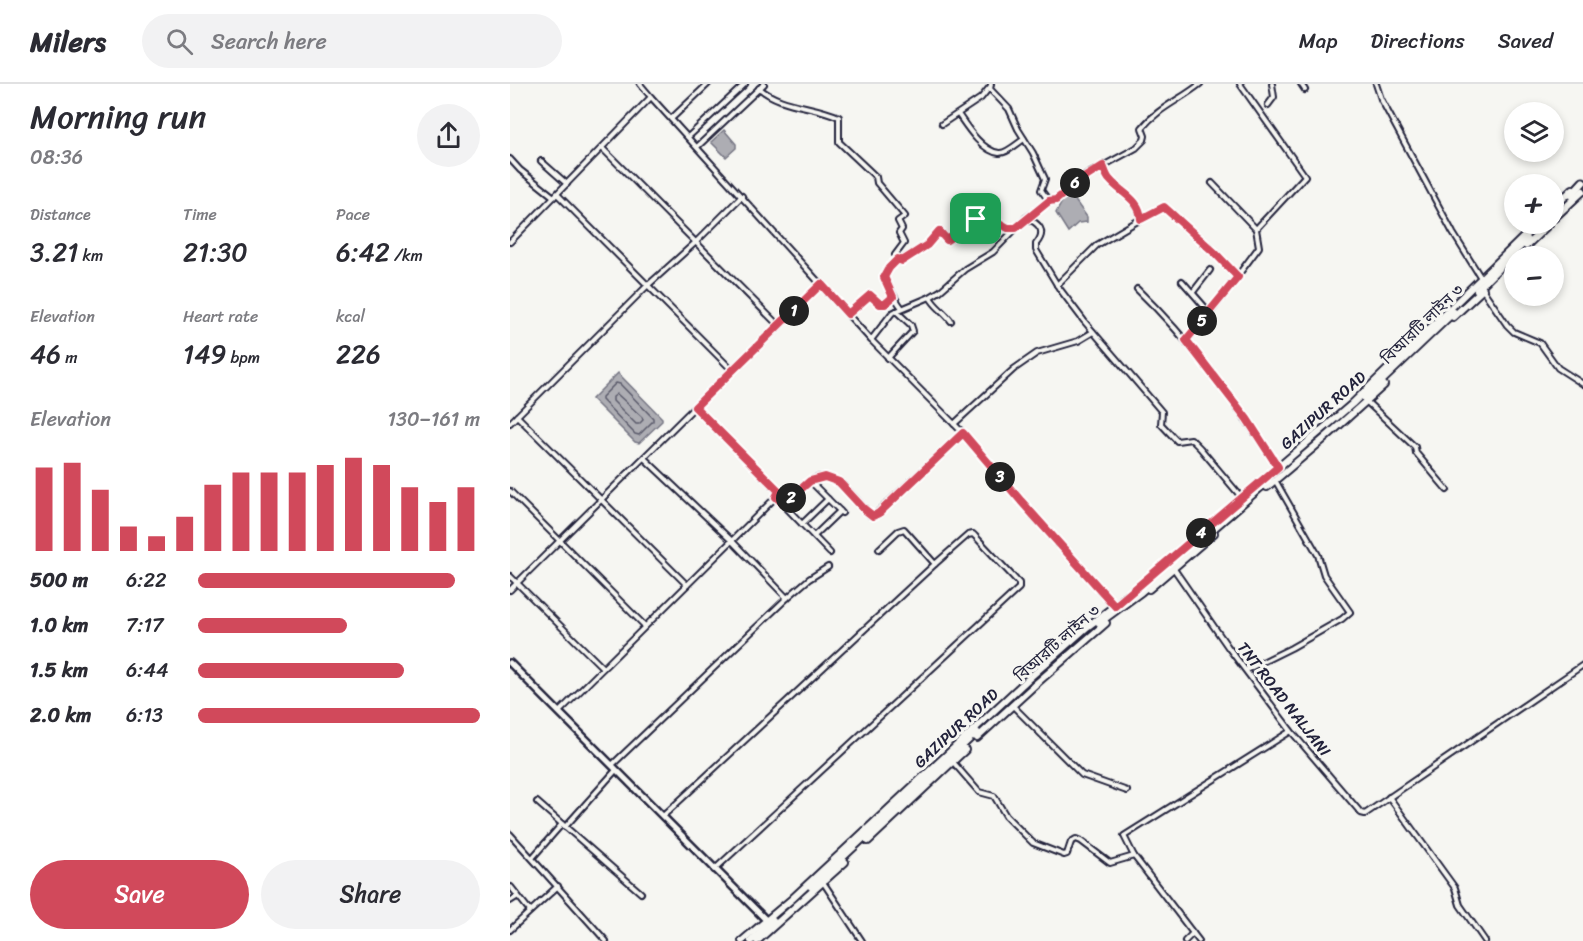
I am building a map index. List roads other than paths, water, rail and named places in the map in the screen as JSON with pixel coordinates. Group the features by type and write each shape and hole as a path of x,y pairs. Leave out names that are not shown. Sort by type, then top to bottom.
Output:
{"main road":[{"path":"1564,201 1579,189"},
{"path":"1564,201 1579,189"},
{"path":"1564,206 1579,189"},
{"name":"GAZIPUR ROAD","path":"746,940 1027,680 1352,404 1527,234"},
{"name":"বিআরটি লাইন ৩","path":"746,940 855,847 1090,630 1141,592 1349,412 1532,234"},
{"name":"GAZIPUR ROAD","path":"1526,246 1539,234"},
{"name":"GAZIPUR ROAD","path":"757,941 1012,705 1367,402 1504,268"},
{"path":"510,663 766,921"}],"street":[{"path":"640,84 871,340 963,433 1115,606"},
{"path":"671,119 708,84"},
{"path":"688,137 745,84"},
{"path":"697,147 764,84"},
{"path":"871,340 896,311 930,297 965,269 993,252 1026,218 1049,201 1056,200 1076,183 1136,148 1144,140 1142,128 1154,115 1200,84"},
{"path":"1240,84 1305,176 1256,229"},
{"path":"1268,105 1274,97 1272,84"},
{"path":"1301,84 1305,90"},
{"path":"1376,84 1381,99 1454,233 1482,279"},
{"path":"942,124 981,98 990,86 1007,106 1033,153 1044,177 1041,190 1049,201"},
{"path":"759,88 785,102 839,117 839,142 876,177 877,183 905,216 898,221 902,229 899,233 904,243 895,255 898,259"},
{"path":"510,242 651,97"},
{"path":"958,114 971,132 988,149 997,153 1002,153 1024,139"},
{"path":"602,148 779,326"},
{"path":"510,159 520,170 555,196 732,370"},
{"path":"541,161 567,184"},
{"path":"1103,166 1108,178 1132,200 1140,211 1141,219"},
{"path":"1186,340 1210,314 1259,248 1256,229 1212,183"},
{"path":"510,423 647,286 742,196"},
{"path":"1057,285 1097,245 1164,207 1238,277"},
{"path":"1026,218 1033,221 1041,231 1036,250 1057,285 1093,332 1162,412 1161,424 1177,441 1191,439 1242,498"},
{"path":"898,259 902,261 927,245 939,231 947,240 976,219 983,223 992,219 1008,228 1016,228"},
{"path":"898,259 884,277 893,297 902,308"},
{"path":"1192,292 1210,270"},
{"path":"1182,281 1210,314"},
{"path":"510,590 821,284"},
{"path":"1137,289 1186,340 1247,419 1278,467"},
{"path":"1482,289 1514,332 1540,344 1558,368 1583,384"},
{"path":"848,314 870,295 882,305 893,297"},
{"path":"930,297 951,321"},
{"path":"888,358 913,331 911,325 896,311"},
{"path":"954,424 1014,369 1037,353 1078,341 1093,332"},
{"path":"1367,402 1415,447 1418,455 1447,490"},
{"path":"559,712 776,497 779,491 695,407"},
{"path":"517,416 687,585"},
{"path":"784,504 810,481 825,477 839,482 870,515 875,515 963,433"},
{"path":"644,458 732,541 787,598"},
{"path":"1246,670 1291,648 1342,619 1350,612 1324,575 1318,555 1275,480"},
{"path":"810,481 841,512 814,536"},
{"path":"510,491 645,626"},
{"path":"776,497 830,553"},
{"path":"802,524 828,499"},
{"path":"879,549 898,531 904,529 935,564"},
{"path":"662,817 935,564 968,535 973,534 1020,586 714,870"},
{"path":"611,765 787,598 809,579 828,567"},
{"name":"TNT ROAD NALJANI","path":"1174,569 1291,731 1361,813 1365,814 1389,797"},
{"path":"510,576 603,668"},
{"path":"1485,941 1460,905 1455,888 1389,797 1583,665"},
{"path":"1012,705 1082,775 1127,791"},
{"path":"1199,941 1134,856 1124,836 1291,731"},
{"path":"953,762 980,792 994,796 1005,816 1033,843 1064,855 1067,854 1071,842 1076,839 1082,841 1110,863 1134,856"},
{"path":"532,857 616,770"},
{"path":"537,802 641,893"},
{"path":"510,834 606,941"},
{"path":"823,882 862,941"},
{"path":"510,930 558,886"},
{"path":"511,887 530,911"},
{"path":"510,901 518,896"},
{"path":"1185,941 1193,933"}],"water":[{"path":"724,130 736,144 736,148 726,157 711,142"},
{"path":"1070,197 1087,217 1087,222 1078,223 1068,232 1056,213 1064,198"},
{"path":"618,373 662,418 662,421 639,443 635,442 592,399"}]}
